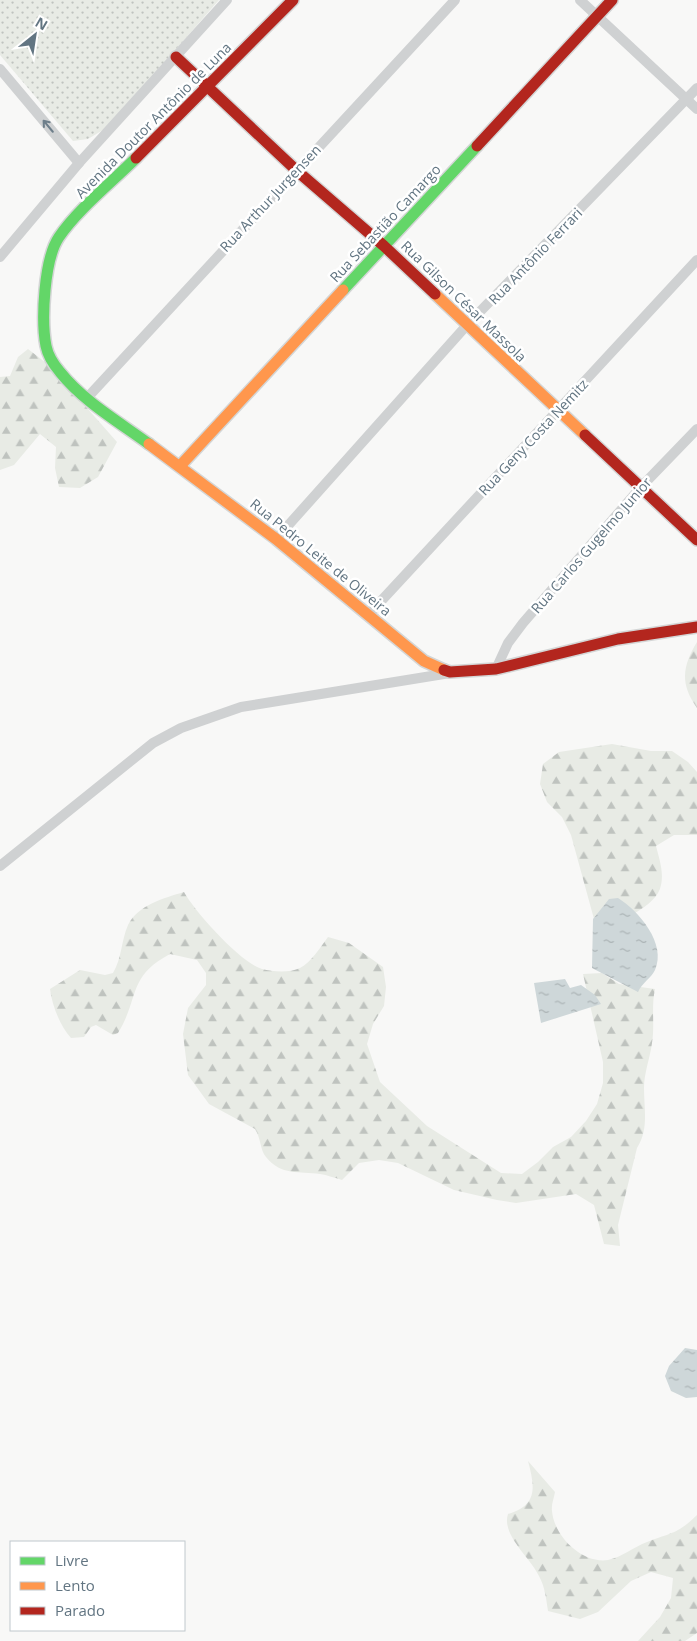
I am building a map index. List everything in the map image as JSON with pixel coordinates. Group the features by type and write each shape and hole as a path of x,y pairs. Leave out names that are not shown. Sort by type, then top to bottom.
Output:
{"street":[{"path":"0,257 79,163 227,0"},
{"name":"Avenida Doutor Antônio de Luna","path":"47,270 55,242 66,228 293,0"},
{"name":"Rua Arthur Jurgensen","path":"87,398 455,0"},
{"path":"580,0 697,109"},
{"name":"Rua Sebastião Camargo","path":"180,466 612,0"},
{"name":"Rua Gilson César Massola","path":"176,57 208,85 296,170 384,246 557,411 697,540"},
{"path":"0,69 79,163"},
{"name":"Rua Antônio Ferrari","path":"276,539 467,325 697,88"},
{"name":"Rua Geny Costa Nemitz","path":"370,614 697,260"},
{"name":"Rua Pedro Leite de Oliveira","path":"47,270 44,323 48,354 66,381 276,539 370,614 424,661 450,672 496,669 556,656 618,639 697,627"},
{"name":"Rua Carlos Gugelmo Junior","path":"496,669 508,643 523,623 641,488 697,429"},
{"path":"0,866 153,743 181,728 241,706 450,672"}],"green space":[{"path":"0,0 219,0 108,127 88,139 73,141 0,55"},
{"path":"28,349 50,366 117,442 98,477 80,488 59,487 55,468 56,447 40,434 14,465 0,470 0,377 10,376 18,357"},
{"path":"697,642 697,708 688,691 685,675 688,659"},
{"path":"612,744 651,751 672,751 688,762 697,772 697,835 674,835 656,846 662,875 658,893 652,901 635,913 597,930 571,835 562,817 547,802 540,784 543,764 559,752"},
{"path":"184,892 219,936 242,957 262,969 291,971 300,968 312,958 328,937 349,943 383,967 386,987 384,1006 373,1024 367,1044 380,1082 427,1126 501,1173 522,1174 553,1147 571,1137 586,1121 597,1104 603,1083 603,1062 583,974 602,973 619,984 655,989 653,1036 644,1082 645,1119 643,1134 637,1148 618,1225 620,1246 604,1244 594,1205 576,1194 516,1203 454,1190 398,1163 379,1160 359,1163 342,1180 323,1174 291,1172 272,1163 264,1154 255,1129 209,1104 188,1075 183,1034 188,1008 206,985 206,973 197,960 170,954 147,971 140,980 118,1033 113,1035 96,1025 91,1027 84,1037 71,1038 63,1028 57,1015 50,989 80,970 105,975 113,973 132,918 152,903"},
{"path":"528,1461 555,1492 552,1509 558,1530 571,1546 589,1558 608,1560 618,1557 642,1544 679,1530 697,1515 697,1633 685,1641 638,1641 660,1617 671,1598 673,1578 651,1572 631,1581 598,1612 580,1619 548,1611 541,1580 513,1538 507,1522 508,1514 525,1506 532,1494 533,1487"}],"water":[{"path":"618,898 634,911 649,929 657,950 658,960 655,970 638,992 592,968 593,919 609,899"},
{"path":"565,979 570,988 581,985 595,995 601,1004 541,1023 534,983"},
{"path":"685,1348 697,1350 697,1397 686,1398 671,1391 665,1376 669,1366"}],"traffic: fast":[{"path":"343,290 477,146"},
{"path":"136,158 85,206 59,237 54,247 47,274 44,321 47,350 69,383 90,402 149,444"}],"traffic: slow":[{"path":"180,466 343,290"},
{"path":"435,294 585,435"},
{"path":"149,444 276,539 424,661 444,670"}],"traffic: jam":[{"path":"136,158 293,0"},
{"path":"477,146 612,0"},
{"path":"176,57 296,170 384,246 435,294"},
{"path":"585,435 697,540"},
{"path":"444,670 450,672 496,669 618,639 697,627"}]}
